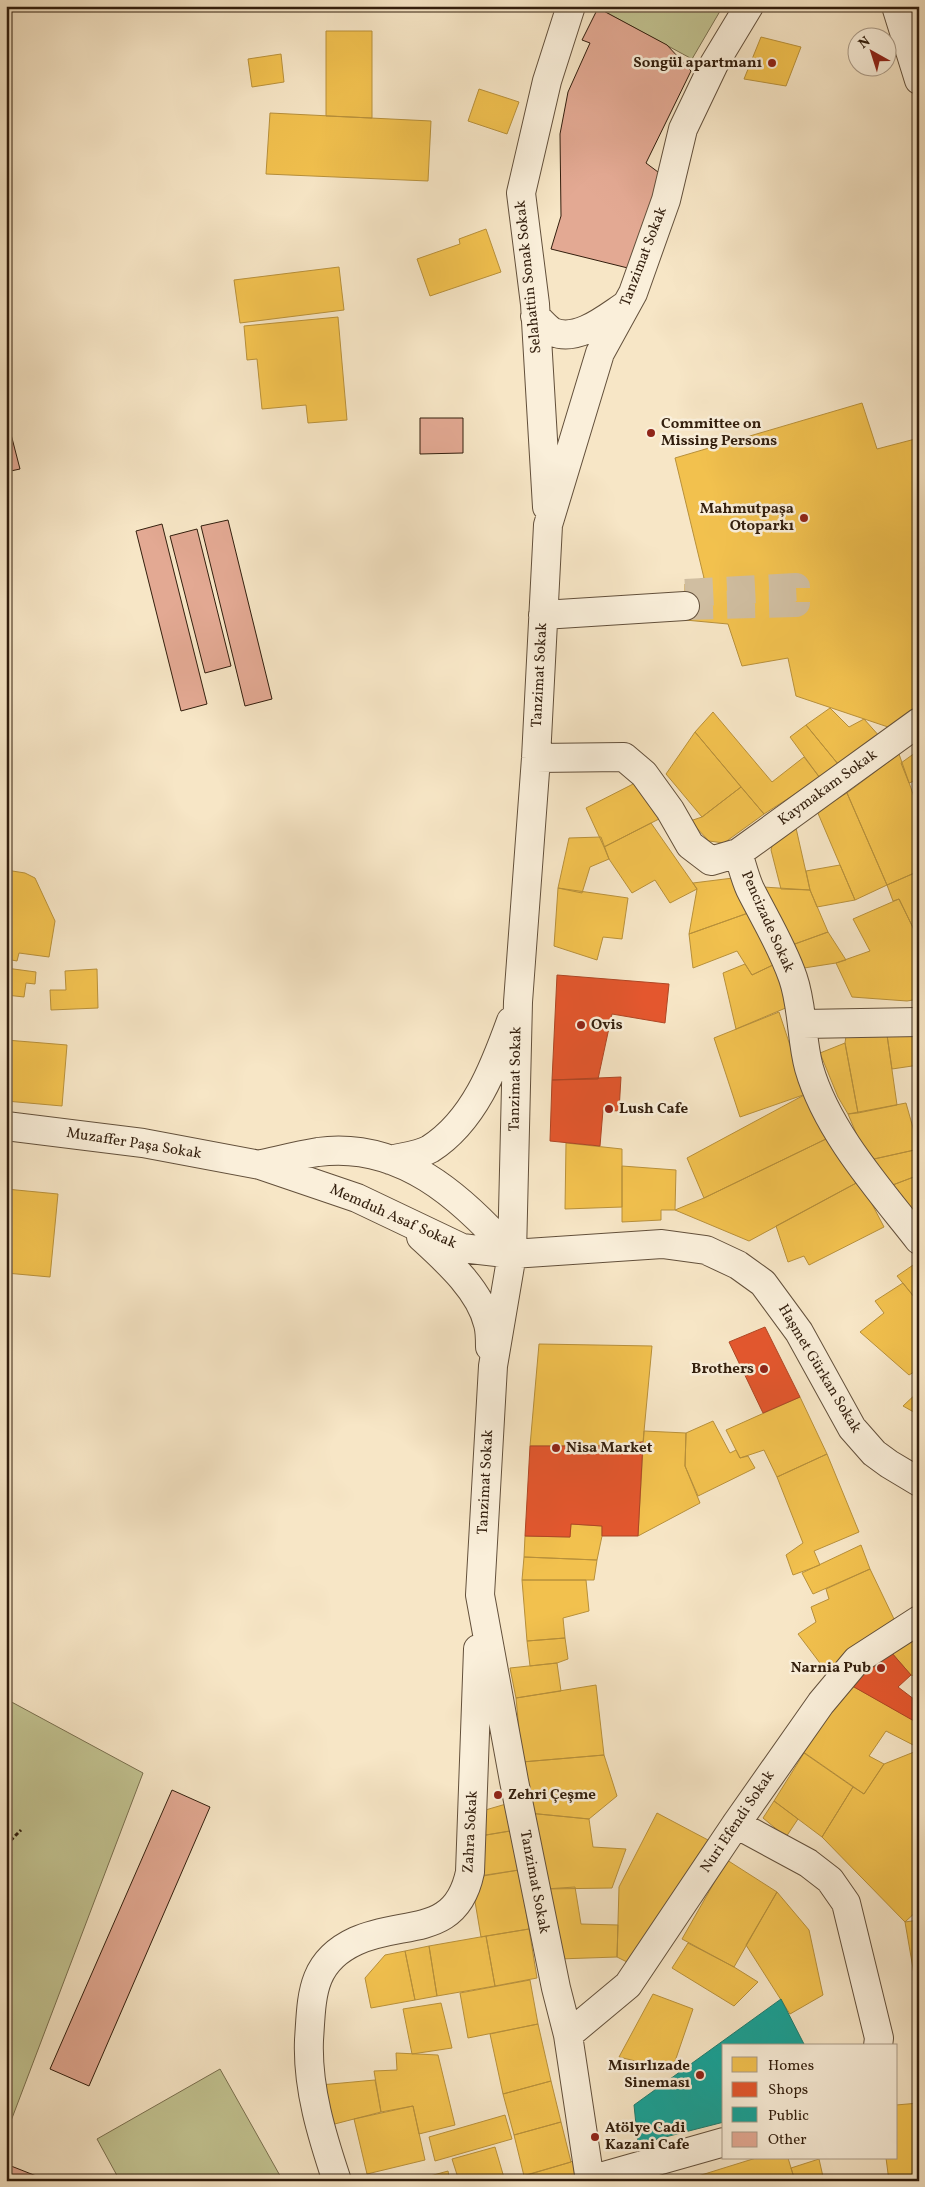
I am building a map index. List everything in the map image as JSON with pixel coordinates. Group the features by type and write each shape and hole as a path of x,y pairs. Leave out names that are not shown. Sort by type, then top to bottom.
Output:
{"street":[{"name":"Selahattin Sonak Sokak","path":"548,525 535,316 521,193 547,81 571,6"},
{"name":"Tanzimat Sokak","path":"590,2180 568,2035 556,1988 514,1781 480,1595 493,1366 512,1254 518,1002 536,758 548,525 600,353 633,293 666,200 683,129 714,64 749,6"},
{"path":"896,6 919,80"},
{"path":"535,316 553,332 570,334 594,327 626,306"},
{"path":"544,606 685,599"},
{"name":"Kaymakam Sokak","path":"738,853 919,722"},
{"name":"Pencizade Sokak","path":"536,758 624,757 644,774 670,810 690,845 711,861 738,853 750,887 772,928 794,979 809,1067 825,1111 866,1172 919,1240"},
{"path":"390,1160 428,1150 451,1133 464,1119 494,1063 518,1002"},
{"path":"803,1024 919,1022"},
{"name":"Muzaffer Paşa Sokak","path":"6,1126 143,1143 260,1164"},
{"path":"260,1164 319,1152 368,1154 390,1160 439,1184 488,1226 512,1254"},
{"name":"Memduh Asaf Sokak","path":"260,1164 357,1198 462,1248 512,1254"},
{"path":"403,1221 450,1264 476,1298 488,1323 493,1366"},
{"name":"Haşmet Gürkan Sokak","path":"512,1254 662,1244 706,1250 738,1265 763,1283 780,1304 799,1332 852,1428 865,1444 888,1464 919,1482"},
{"name":"Zahra Sokak","path":"337,2181 322,2136 310,2072 309,2027 314,1987 323,1967 348,1945 364,1938 424,1924 439,1918 455,1907 463,1897 470,1872 480,1595"},
{"name":"Nuri Efendi Sokak","path":"568,2035 628,1985 820,1703 857,1660 919,1620"},
{"path":"736,1824 808,1863 830,1880 846,1903 879,2038 878,2044"},
{"path":"590,2180 722,2143"}],"path":[{"path":"6,1845 21,1830"}],"green space":[{"path":"598,6 723,6 692,59 598,8"},
{"path":"6,1699 143,1773 6,2134"},
{"path":"220,2069 283,2181 120,2181 97,2139"}],"building: Homes":[{"path":"326,31 372,31 372,118 326,116"},
{"name":"Songül apartmanı","path":"761,37 801,47 786,86 744,79"},
{"path":"281,54 284,82 252,87 248,59"},
{"path":"479,89 519,102 507,134 468,121"},
{"path":"270,113 431,121 428,181 266,174"},
{"path":"486,229 501,272 430,296 417,259 460,244 459,239"},
{"path":"339,267 344,310 240,323 234,280"},
{"path":"338,317 347,420 308,423 306,405 262,409 257,359 247,360 244,326"},
{"name":"Mahmutpaşa Otoparkı","path":"862,403 877,449 919,438 919,710 894,729 796,696 788,658 742,666 728,624 685,620 685,584 704,578 675,458"},
{"path":"830,708 849,727 864,719 881,738 838,764 806,725"},
{"path":"713,712 772,782 804,757 820,778 764,814 695,732"},
{"path":"806,725 838,764 820,778 790,737"},
{"path":"695,732 741,787 702,817 666,774"},
{"path":"919,750 919,779 909,783 901,763"},
{"path":"899,754 919,811 919,871 887,885 847,793"},
{"path":"639,781 659,819 604,847 586,808"},
{"path":"741,787 764,814 724,843 709,841 690,821 702,817"},
{"path":"847,793 887,885 855,900 817,811"},
{"path":"651,823 697,889 670,903 655,880 632,893 609,859 604,847"},
{"path":"796,828 810,890 781,889 771,850 773,842"},
{"path":"601,837 609,859 590,867 582,893 558,888 569,838"},
{"path":"840,865 855,900 817,907 810,890 806,871"},
{"path":"6,870 25,873 35,878 55,921 49,957 19,953 17,961 6,959"},
{"path":"919,871 919,940 899,899 893,901 887,885"},
{"path":"733,878 751,912 689,934 697,889 693,883"},
{"path":"763,887 810,890 828,932 792,945"},
{"path":"558,888 628,898 622,939 603,937 597,960 554,946"},
{"path":"899,899 919,940 919,999 907,1001 852,997 836,963 870,951 853,919"},
{"path":"751,912 775,964 752,975 737,951 693,968 689,934"},
{"path":"828,932 846,960 804,968 792,945"},
{"path":"745,964 752,975 775,964 788,1007 736,1029 723,973"},
{"path":"6,968 36,972 35,984 26,983 24,997 6,995"},
{"path":"97,969 98,1008 51,1010 50,990 66,990 65,971"},
{"path":"779,1012 806,1094 740,1117 714,1038"},
{"path":"919,1028 919,1065 892,1069 887,1035"},
{"path":"887,1035 897,1105 858,1113 845,1043 846,1036"},
{"path":"6,1040 67,1045 62,1106 6,1101"},
{"path":"845,1043 858,1113 848,1114 838,1097 820,1053"},
{"path":"806,1094 826,1139 704,1198 687,1158"},
{"path":"906,1103 919,1149 874,1159 859,1140 848,1114"},
{"path":"826,1139 860,1181 749,1241 675,1210 704,1198"},
{"path":"566,1143 622,1149 622,1207 565,1209"},
{"path":"919,1149 919,1175 890,1186 874,1159"},
{"path":"622,1166 676,1170 675,1210 661,1210 661,1220 622,1222"},
{"path":"919,1175 919,1210 909,1214 890,1186"},
{"path":"860,1181 884,1227 809,1265 804,1256 788,1262 776,1226"},
{"path":"6,1189 58,1194 50,1277 6,1273"},
{"path":"919,1261 919,1303 897,1276"},
{"path":"903,1283 919,1303 919,1369 909,1375 860,1332 884,1313 875,1301"},
{"path":"539,1344 652,1346 643,1442 601,1446 530,1446"},
{"path":"919,1391 919,1415 903,1406"},
{"path":"800,1397 827,1454 777,1477 764,1450 740,1458 726,1430"},
{"path":"713,1421 730,1453 736,1450 740,1458 748,1456 755,1468 698,1496 685,1466 686,1433"},
{"path":"644,1431 686,1433 685,1466 700,1503 638,1536"},
{"path":"827,1454 859,1532 814,1551 820,1565 793,1575 786,1555 803,1543 777,1477"},
{"path":"571,1524 602,1526 597,1560 524,1557 525,1536 570,1537"},
{"path":"861,1545 870,1569 813,1594 802,1573"},
{"path":"524,1557 597,1560 594,1580 522,1580"},
{"path":"870,1569 894,1619 826,1671 798,1634 816,1622 811,1607 829,1599 826,1589"},
{"path":"522,1580 586,1580 589,1611 563,1618 565,1638 527,1641"},
{"path":"919,1635 919,1678 911,1675 891,1652"},
{"path":"565,1638 568,1659 557,1663 530,1666 527,1641"},
{"path":"557,1663 561,1691 516,1698 510,1668"},
{"path":"847,1683 919,1723 919,1748 886,1731 869,1756 884,1764 864,1794 799,1749"},
{"path":"596,1685 604,1755 522,1762 516,1698"},
{"path":"919,1750 919,1909 905,1922 822,1837 853,1787 864,1794 884,1764"},
{"path":"804,1753 853,1787 822,1837 774,1801"},
{"path":"604,1755 617,1796 589,1819 528,1813 522,1762"},
{"path":"774,1801 798,1819 786,1837 763,1818"},
{"path":"506,1804 510,1831 480,1836 482,1811"},
{"path":"528,1813 589,1819 593,1847 626,1849 612,1888 545,1889"},
{"path":"657,1813 708,1840 627,1962 617,1957 619,1887"},
{"path":"510,1831 519,1870 479,1876 480,1836"},
{"path":"727,1860 777,1892 734,1967 682,1939"},
{"path":"519,1870 529,1929 481,1937 471,1878"},
{"path":"575,1887 581,1924 618,1925 617,1957 558,1959 545,1889"},
{"path":"777,1892 809,1930 823,1995 790,2014 746,1945"},
{"path":"919,1920 919,2003 905,1922"},
{"path":"529,1929 537,1978 495,1986 486,1936"},
{"path":"486,1936 495,1986 437,1996 429,1946"},
{"path":"688,1943 758,1982 734,2006 672,1968"},
{"path":"429,1946 437,1996 415,2000 405,1951"},
{"path":"405,1951 415,2000 371,2008 365,1978 385,1955"},
{"path":"530,1980 538,2024 468,2038 460,1993"},
{"path":"653,1994 693,2009 672,2070 619,2057"},
{"path":"441,2003 452,2048 412,2054 403,2009"},
{"path":"538,2024 551,2081 503,2094 490,2034"},
{"path":"396,2053 438,2055 455,2125 419,2134 413,2106 381,2112 374,2071 397,2070"},
{"path":"375,2080 381,2112 327,2126 320,2085"},
{"path":"551,2081 561,2122 514,2135 503,2094"},
{"path":"919,2103 919,2181 889,2181 886,2160 898,2160 898,2105"},
{"path":"413,2106 425,2160 367,2174 354,2119"},
{"path":"505,2115 512,2139 435,2161 429,2137"},
{"path":"561,2122 571,2162 524,2176 514,2135"},
{"path":"495,2147 505,2181 459,2181 452,2159"},
{"path":"573,2160 580,2181 520,2181 519,2177"},
{"path":"750,2160 789,2160 795,2181 682,2181"},
{"path":"819,2160 824,2181 795,2181 791,2168"},
{"path":"448,2171 450,2181 412,2181"}],"building: Shops":[{"path":"557,975 669,984 665,1023 612,1014 598,1079 552,1080"},
{"path":"621,1077 619,1111 603,1110 600,1146 550,1141 552,1080"},
{"name":"Brothers","path":"765,1327 800,1397 763,1413 729,1342"},
{"path":"643,1442 638,1536 602,1536 602,1526 571,1524 570,1537 525,1536 530,1446 601,1446"},
{"path":"891,1652 911,1675 898,1687 919,1703 919,1714 914,1721 847,1683 864,1664 869,1671"}],"building: Public":[{"name":"Mısırlızade Sineması","path":"781,1999 804,2044 722,2044 722,2123 638,2144 634,2105"}],"building: Other":[{"path":"598,8 667,45 691,71 646,163 666,178 644,272 551,249 561,216 560,134 568,92 590,43 582,40"},
{"path":"6,415 20,469 6,472"},
{"path":"420,418 463,418 463,453 420,454"},
{"path":"228,520 272,699 245,706 201,526"},
{"path":"162,524 207,704 181,711 136,531"},
{"path":"197,529 231,666 205,673 170,536"},
{"path":"172,1790 210,1807 89,2086 50,2069"},
{"path":"6,2164 49,2181 6,2181"}],"tunnel":[{"path":"685,593 796,587 796,603 685,606"}],"place":[{"name":"Songül apartmanı","path":"772,63"},
{"name":"Committee on Missing Persons","path":"651,433"},
{"name":"Mahmutpaşa Otoparkı","path":"804,518"},
{"name":"Ovis","path":"581,1025"},
{"name":"Lush Cafe","path":"609,1109"},
{"name":"Brothers","path":"764,1369"},
{"name":"Nisa Market","path":"556,1448"},
{"name":"Narnia Pub","path":"881,1668"},
{"name":"Zehri Çeşme","path":"498,1795"},
{"name":"Mısırlızade Sineması","path":"700,2075"},
{"name":"Atölye Cadi Kazani Cafe","path":"595,2137"}]}
